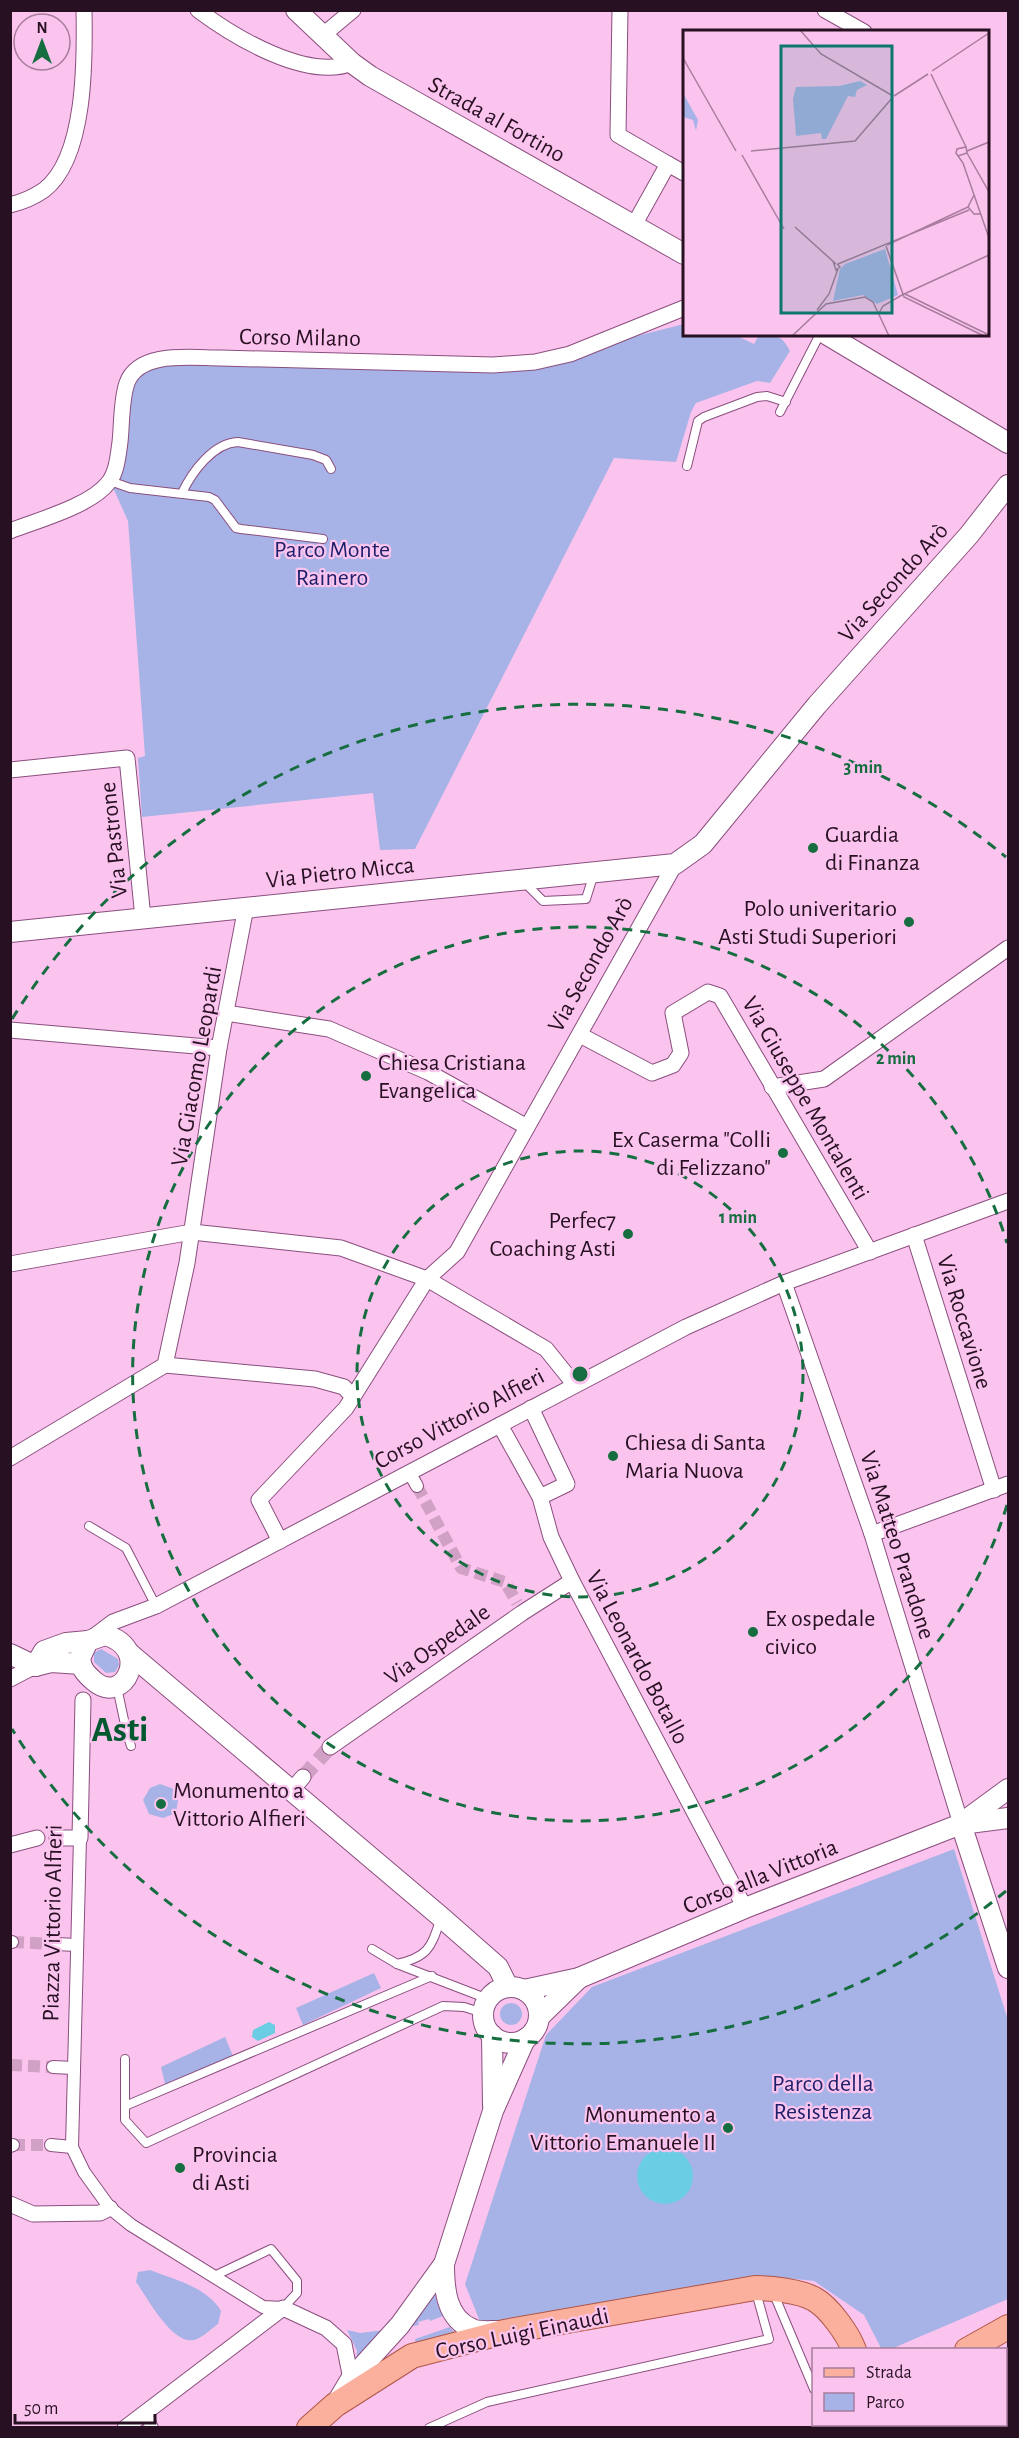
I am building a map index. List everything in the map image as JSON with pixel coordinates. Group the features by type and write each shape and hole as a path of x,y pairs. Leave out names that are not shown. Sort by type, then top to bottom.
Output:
{"main road":[{"name":"Corso Luigi Einaudi","path":"309,2427 335,2405 412,2356 504,2332 763,2288 814,2299 846,2332 854,2348"},
{"path":"969,2348 1008,2327"}],"street":[{"path":"10,205 31,197 48,185 60,172 72,144 82,88 84,10"},
{"path":"198,10 243,38 272,53 292,60 330,68 352,63"},
{"name":"Strada al Fortino","path":"296,10 352,63 407,98 683,253"},
{"path":"322,36 353,10"},
{"path":"620,10 618,135 683,172"},
{"path":"825,10 860,30"},
{"path":"634,225 668,164"},
{"name":"Corso Milano","path":"110,481 118,455 125,391 131,375 144,365 161,360 220,358 493,365 535,362 581,350 683,308"},
{"path":"829,336 1008,443"},
{"path":"12,526 76,505 100,491 110,481"},
{"name":"Via Secondo Arò","path":"280,1540 259,1500 346,1408 428,1279 457,1252 675,864 703,844 817,705 969,535 1008,485"},
{"name":"Via Pastrone","path":"10,770 127,758 143,918"},
{"name":"Via Pietro Micca","path":"10,932 675,864"},
{"name":"Via Giacomo Leopardi","path":"165,1365 192,1232 219,1048 246,908"},
{"path":"772,1087 824,1079 1008,948"},
{"name":"Via Giuseppe Montalenti","path":"580,1035 652,1073 673,1065 681,1053 673,1013 708,992 720,996 870,1252"},
{"path":"226,1013 329,1029 428,1072 527,1127"},
{"path":"10,1030 219,1048"},
{"name":"Corso Vittorio Alfieri","path":"35,1666 44,1651 66,1643 88,1641 113,1622 156,1606 686,1327 784,1283 1008,1201"},
{"path":"10,1264 192,1232 341,1248 428,1279 546,1349 575,1385"},
{"name":"Via Roccavione","path":"914,1236 1001,1487"},
{"name":"Via Matteo Prandone","path":"784,1283 872,1534 961,1824"},
{"path":"10,1458 165,1365 315,1379 344,1387 353,1397"},
{"path":"531,1408 567,1484 540,1497"},
{"name":"Via Leonardo Botallo","path":"500,1425 540,1497 551,1537 572,1581 745,1908"},
{"path":"409,1472 417,1486"},
{"path":"872,1534 1001,1487"},
{"name":"Via Ospedale","path":"330,1747 520,1608 572,1581"},
{"path":"83,1700 127,1678 132,1666 125,1648 127,1626 139,1613"},
{"path":"171,1688 145,1682 112,1684 82,1667 81,1652 88,1641 105,1635 125,1648 171,1688 296,1782 498,1967 499,1996 536,2001 539,2017"},
{"path":"10,1654 35,1666"},
{"name":"Corso Vittorio Alfieri","path":"10,1679 35,1666 51,1662 82,1667"},
{"name":"Piazza Vittorio Alfieri","path":"72,2147 82,1667"},
{"name":"Corso alla Vittoria","path":"961,1824 1008,1789"},
{"name":"Corso alla Vittoria","path":"494,2111 492,2035 484,2021 499,1996 579,1978 745,1908 961,1824 1008,1818"},
{"path":"961,1824 1008,1968"},
{"path":"10,1845 37,1838"},
{"path":"57,1838 80,1838"},
{"path":"55,1944 77,1945"},
{"name":"Corso alla Vittoria","path":"335,2405 351,2379 400,2325 444,2264 494,2111 525,2039 537,2025 539,2017 579,1978"},
{"path":"492,2035 508,2042 525,2039"},
{"path":"53,2067 74,2068"},
{"path":"51,2145 72,2147 84,2172 110,2208 131,2225 262,2307 283,2308 327,2328 344,2344 351,2379"},
{"path":"10,2204 33,2214 100,2213 110,2208"},
{"name":"Corso alla Vittoria","path":"444,2264 444,2291 456,2317 473,2330 504,2332"},
{"path":"125,2427 283,2308"},
{"path":"145,2412 152,2427"}],"lane":[{"path":"780,411 819,336"},
{"path":"687,466 698,422 704,417 758,397 767,396 786,402"},
{"path":"182,493 188,480 226,442 314,455 326,460 331,469"},
{"path":"110,481 129,488 209,497 215,500 233,525 241,530 323,539"},
{"path":"89,1526 126,1548 156,1606"},
{"path":"112,1684 132,1746"},
{"path":"397,1964 414,1960 431,1947 441,1917"},
{"path":"372,1949 397,1964 499,1996"},
{"path":"125,2106 432,1976"},
{"path":"125,2060 125,2120 146,2143 443,2006 464,2007 499,1996"},
{"path":"212,2277 271,2249 297,2281 297,2293 283,2308"},
{"path":"429,2427 496,2400 769,2339 763,2288"},
{"path":"763,2288 795,2347 812,2387"}],"green space":[{"name":"Parco Monte Rainero","path":"683,324 683,336 737,336 754,344 758,336 774,336 781,339 790,351 770,383 757,381 696,403 691,412 676,462 614,458 415,849 380,850 373,793 142,817 138,758 145,756 128,521 110,481 125,391 151,362 493,365 581,350"},
{"path":"101,1649 118,1659 119,1665 115,1672 106,1673 94,1662 94,1653"},
{"path":"160,1784 174,1789 178,1800 176,1813 163,1818 149,1814 143,1800 150,1788"},
{"name":"Parco della Resistenza","path":"954,1849 1008,2020 1008,2299 893,2348 881,2348 864,2315 814,2281 756,2275 481,2324 465,2284 546,2035 592,1987"},
{"path":"374,1973 381,1988 303,2025 296,2008"},
{"path":"511,2003 519,2006 522,2014 519,2022 511,2025 503,2022 500,2014 503,2006"},
{"path":"225,2037 233,2056 165,2084 161,2067"},
{"path":"150,2270 190,2285 208,2296 221,2311 218,2324 194,2340 186,2340 177,2335 161,2318 136,2282 138,2272"},
{"path":"435,2290 436,2300 443,2316 407,2327 424,2309"},
{"path":"450,2327 454,2332 416,2344 415,2339"},
{"path":"347,2330 360,2333 385,2330 356,2362 357,2351"}],"shaded area":[{"path":"269,2022 275,2025 275,2033 258,2041 252,2037 253,2030"},
{"path":"665,2148 676,2150 685,2156 691,2165 693,2176 691,2187 685,2196 676,2202 665,2204 654,2202 645,2196 639,2187 637,2176 639,2165 645,2156 654,2150"}],"tunnel":[{"path":"417,1486 461,1568 505,1582 517,1603"},
{"path":"303,1777 330,1747"},
{"path":"12,1942 55,1944"},
{"path":"10,2065 53,2067"},
{"path":"13,2145 51,2145"}],"place":[{"name":"Guardia di Finanza","path":"813,848"},
{"name":"Polo univeritario Asti Studi Superiori","path":"909,922"},
{"name":"Chiesa Cristiana Evangelica","path":"366,1076"},
{"name":"Ex Caserma \"Colli di Felizzano\"","path":"783,1153"},
{"name":"Perfec7 Coaching Asti","path":"628,1234"},
{"name":"Chiesa di Santa Maria Nuova","path":"613,1456"},
{"name":"Ex ospedale civico","path":"753,1632"},
{"name":"Monumento a Vittorio Alfieri","path":"161,1804"},
{"name":"Monumento a Vittorio Emanuele II","path":"728,2128"},
{"name":"Provincia di Asti","path":"180,2168"}],"district":[{"name":"Asti","path":"120,1728"}]}
